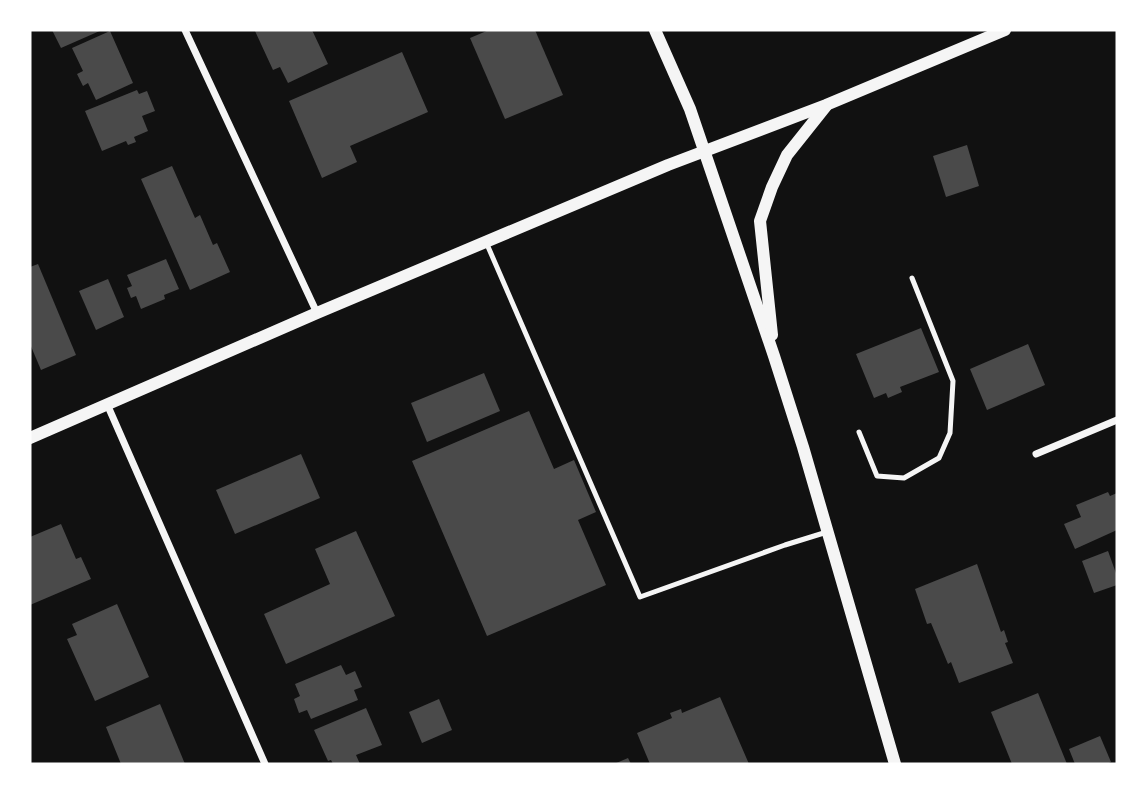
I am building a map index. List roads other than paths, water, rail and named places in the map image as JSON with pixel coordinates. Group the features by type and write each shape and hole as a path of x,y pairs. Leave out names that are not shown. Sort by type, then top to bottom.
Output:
{"street":[{"path":"185,30 317,313"},
{"path":"654,30 690,109 774,356 895,764"},
{"path":"30,438 317,313 705,150 826,105 1005,30"},
{"path":"774,356 760,221 787,155 826,105"},
{"path":"107,404 265,764"},
{"path":"1036,454 1117,419"}],"lane":[{"path":"486,242 640,597 828,532"},
{"path":"859,432 877,476 904,478 939,458 950,433 954,381 912,278"}]}
